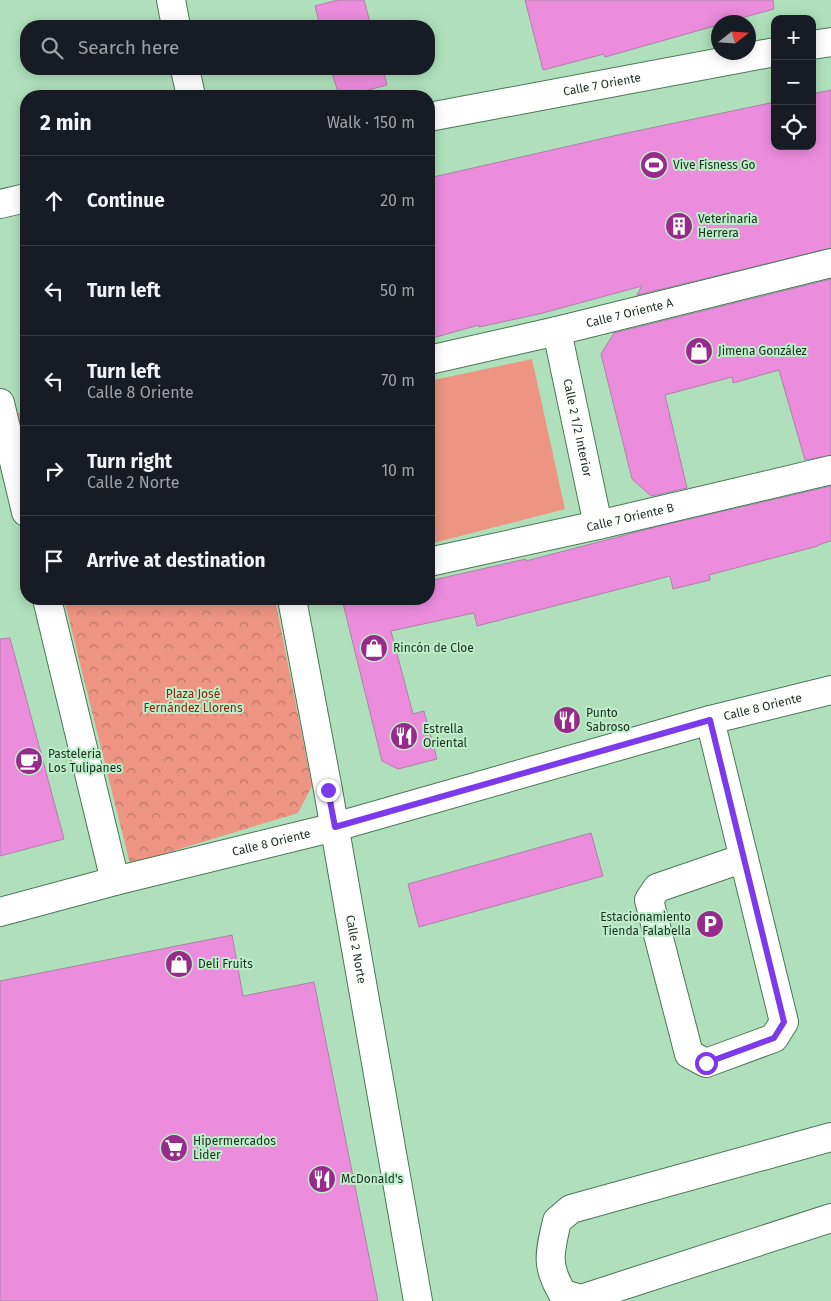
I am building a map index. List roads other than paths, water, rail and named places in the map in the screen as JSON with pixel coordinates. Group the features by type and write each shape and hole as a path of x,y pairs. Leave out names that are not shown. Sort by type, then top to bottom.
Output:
{"street":[{"path":"171,0 175,20"},
{"path":"816,44 831,42"},
{"name":"Calle 7 Oriente","path":"435,116 771,53"},
{"path":"186,75 190,90"},
{"path":"0,204 20,199"},
{"name":"Calle 7 Oriente A","path":"435,359 831,264"},
{"name":"Calle 2 1/2 Interior","path":"557,331 598,525"},
{"path":"0,403 20,487"},
{"name":"Calle 7 Oriente B","path":"435,561 598,525 831,470"},
{"path":"48,605 115,881"},
{"name":"Calle 2 Norte","path":"293,605 335,827 418,1301"},
{"name":"Calle 8 Oriente","path":"0,912 115,881 335,827 710,720 831,690"},
{"path":"710,720 744,858 784,1022 774,1038 706,1063 689,1054 649,900 657,888 744,858"},
{"path":"831,1137 571,1209 557,1221 550,1262 554,1280 564,1294 581,1299 831,1218"}],"place":[{"name":"Vive Fisness Go","path":"654,165"},
{"name":"Veterinaria Herrera","path":"679,226"},
{"name":"Jimena González","path":"699,351"},
{"name":"Rincón de Cloe","path":"374,648"},
{"name":"Punto Sabroso","path":"567,720"},
{"name":"Estrella Oriental","path":"404,736"},
{"name":"Pasteleria Los Tulipanes","path":"29,761"},
{"name":"Estacionamiento Tienda Falabella","path":"710,924"},
{"name":"Deli Fruits","path":"179,964"},
{"name":"Hipermercados Lider","path":"174,1148"},
{"name":"McDonald's","path":"322,1179"}],"park label":[{"name":"Plaza José Fernández Llorens","path":"193,701"}]}
